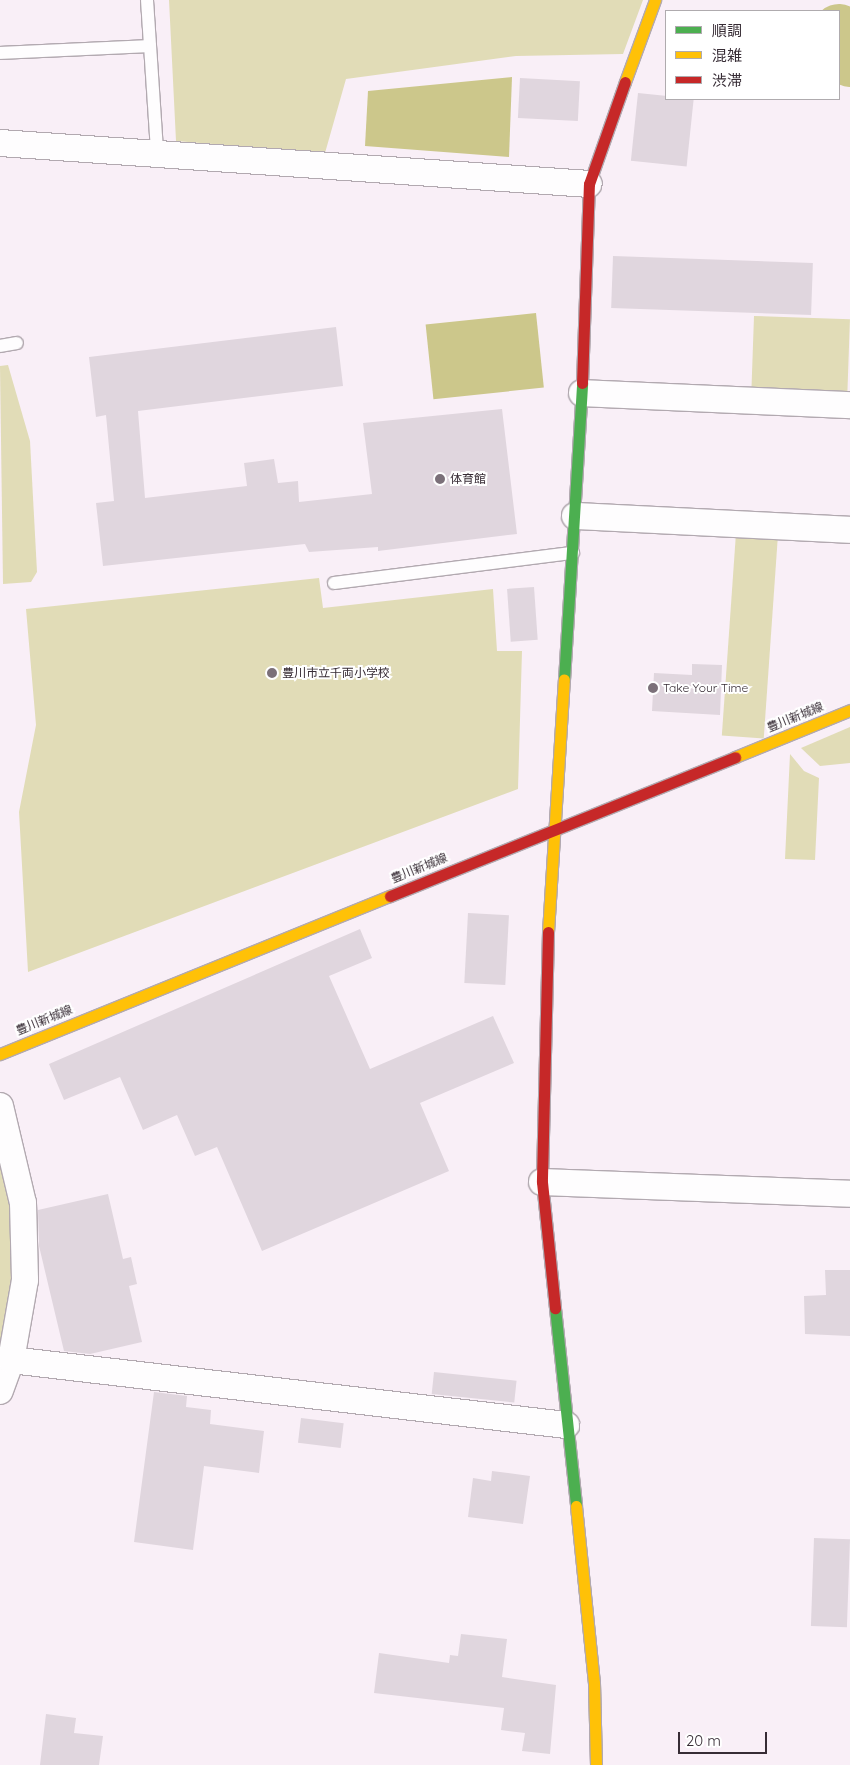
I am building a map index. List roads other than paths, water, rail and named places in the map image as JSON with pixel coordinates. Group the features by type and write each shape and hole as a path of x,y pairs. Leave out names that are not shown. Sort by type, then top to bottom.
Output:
{"street":[{"path":"596,1765 594,1683 542,1182 543,1003 549,882 557,830 582,393 589,184 655,0"},
{"path":"0,143 157,151 589,184"},
{"path":"582,393 850,405"},
{"path":"575,516 850,530"},
{"name":"豊川新城線","path":"0,1054 850,710"},
{"path":"0,1106 23,1203 25,1280 11,1360 0,1391"},
{"path":"542,1182 850,1194"},
{"path":"11,1360 566,1425"}],"lane":[{"path":"147,0 157,151"},
{"path":"0,53 150,46"},
{"path":"0,346 17,343"},
{"path":"334,583 573,552"}],"waterway":[{"path":"840,33 850,61"}],"place":[{"name":"体育館","path":"440,479"},
{"name":"豊川市立千両小学校","path":"272,673"},
{"name":"Take Your Time","path":"653,688"}]}
